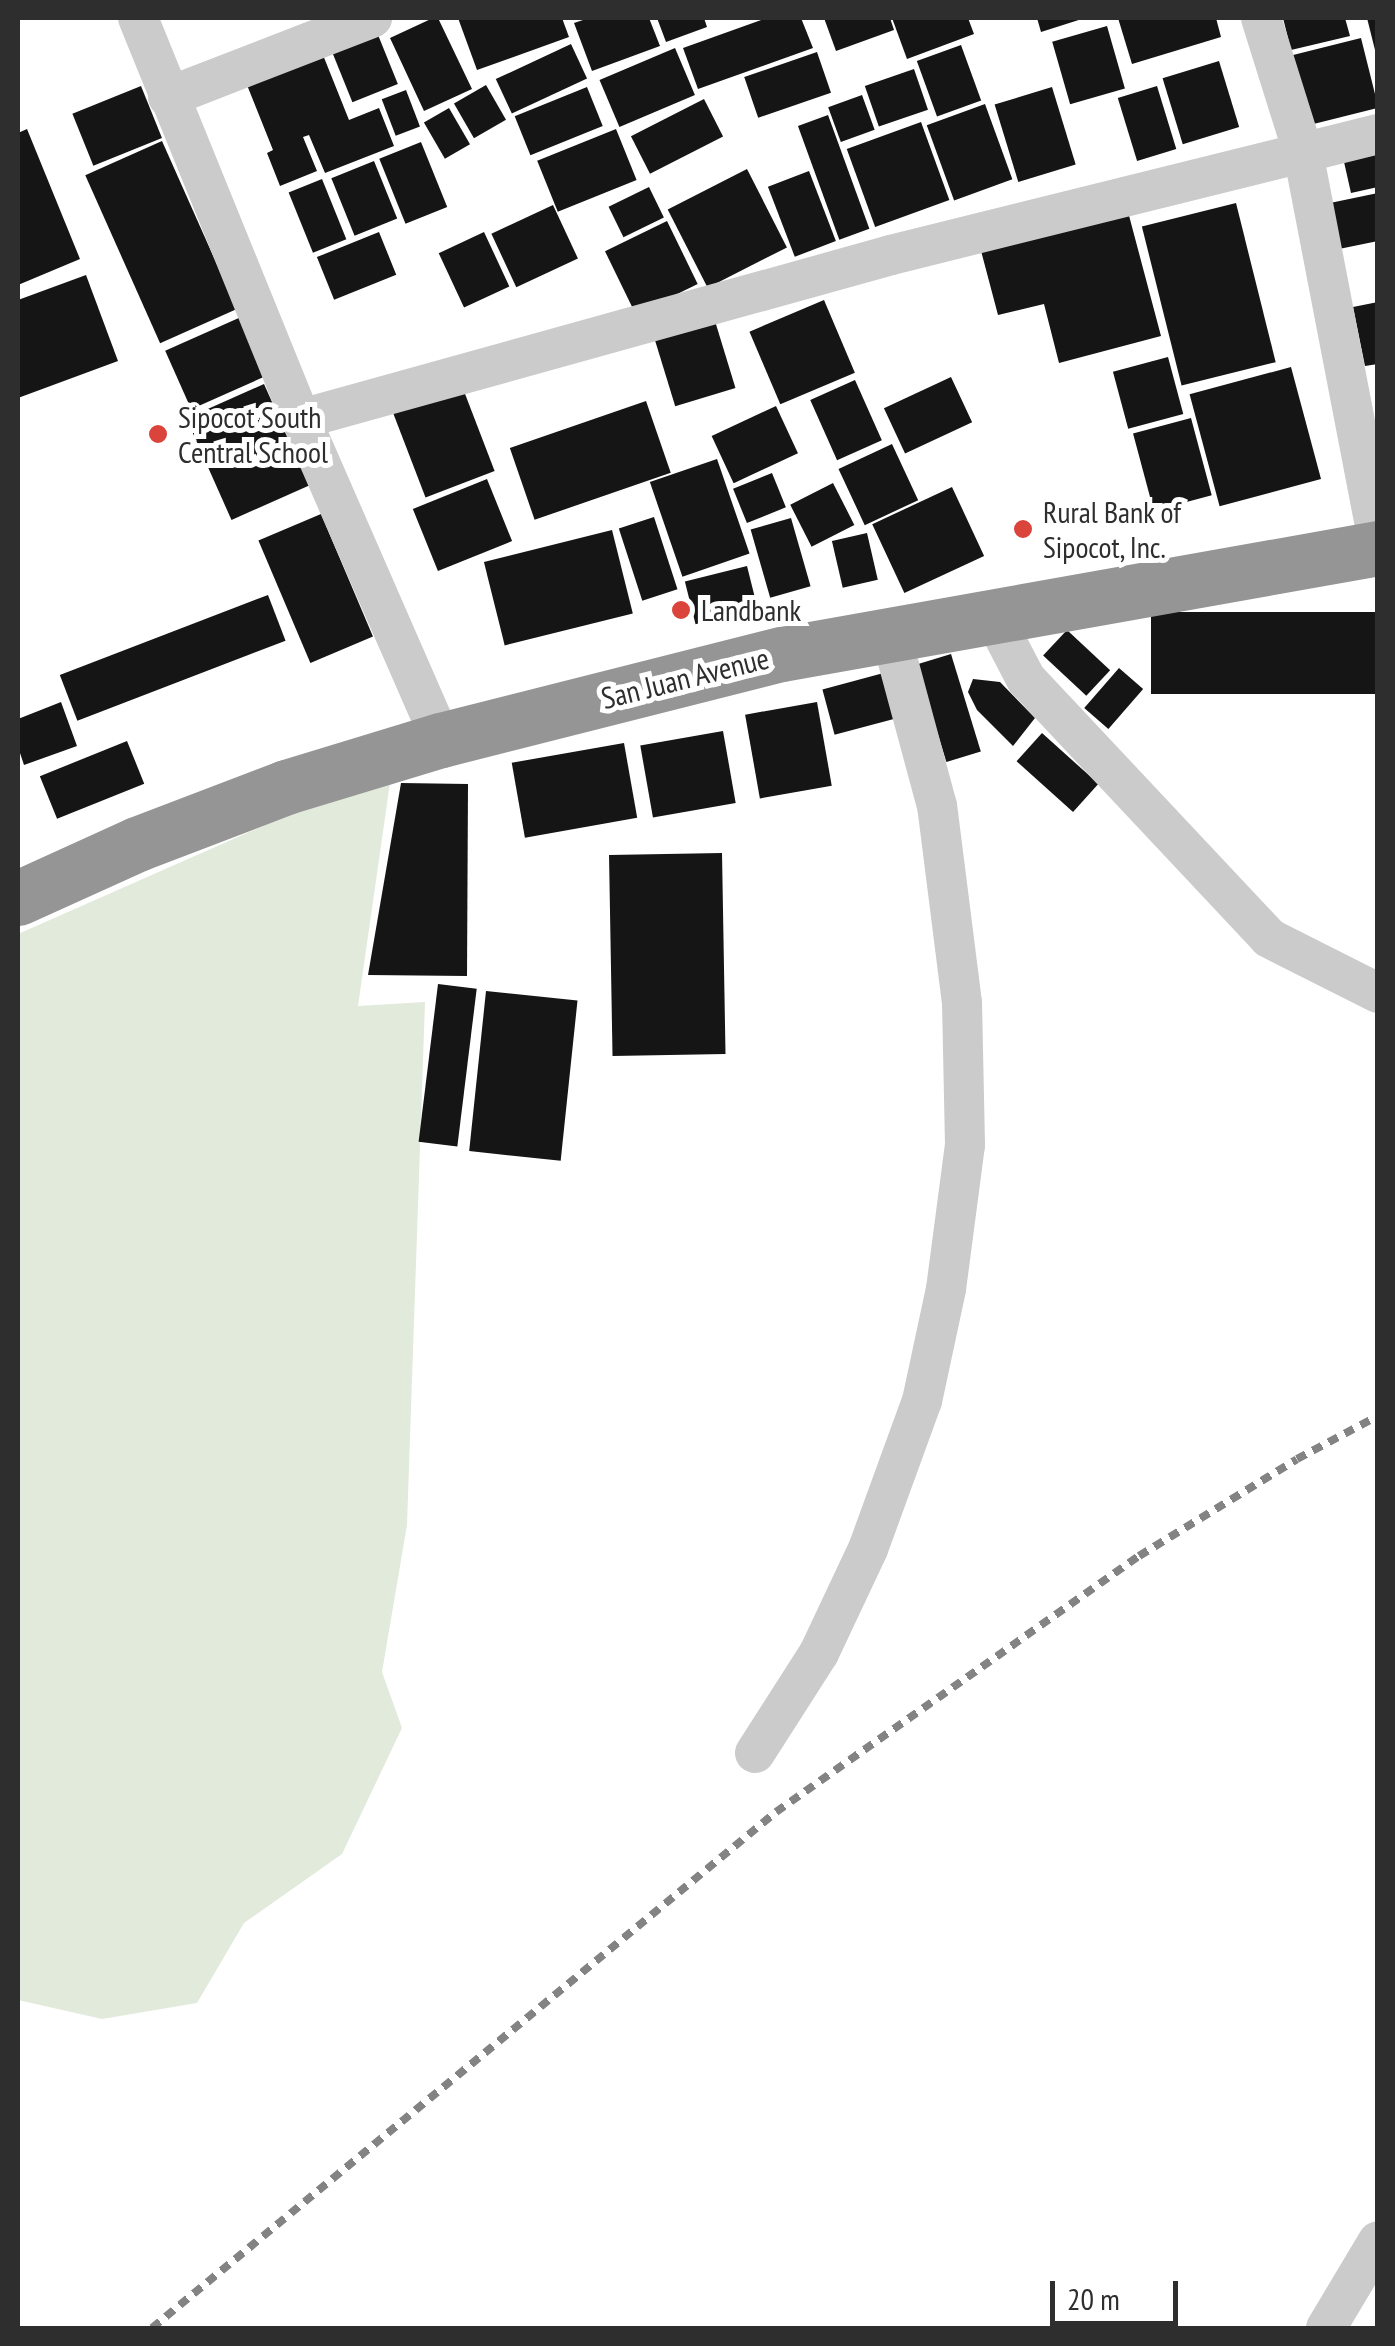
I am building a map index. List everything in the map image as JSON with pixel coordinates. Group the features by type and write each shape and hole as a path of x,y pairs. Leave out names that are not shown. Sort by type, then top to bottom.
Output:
{"highway":[{"name":"San Juan Avenue","path":"18,898 137,844 286,787 441,740 782,654 1378,544"}],"street":[{"path":"138,18 301,420 441,740"},
{"path":"168,97 372,18"},
{"path":"1261,18 1304,152 1378,544"},
{"path":"301,420 892,254 1378,134"},
{"path":"992,614 1026,680 1269,938 1378,993"},
{"path":"755,1754 819,1653 868,1549 922,1401 946,1289 965,1145 962,1004 937,806 890,632"},
{"path":"1326,2328 1378,2241"}],"shaded area":[{"path":"392,769 358,1006 425,1002 407,1525 382,1672 402,1728 342,1854 244,1923 197,2003 102,2019 18,2000 18,934"}],"building":[{"path":"438,18 472,89 424,111 390,38"},
{"path":"458,18 562,18 569,37 477,70"},
{"path":"589,18 649,18 660,46 592,71 574,23"},
{"path":"657,18 704,18 707,27 666,42"},
{"path":"767,18 801,18 813,48 698,89 683,48"},
{"path":"824,18 890,18 894,30 836,51"},
{"path":"892,18 968,18 974,34 907,59"},
{"path":"1037,18 1085,18 1041,32"},
{"path":"1118,18 1216,18 1221,37 1132,64"},
{"path":"1283,18 1345,18 1350,36 1291,50"},
{"path":"1367,18 1378,18 1378,54 1376,54"},
{"path":"372,20 398,84 352,102 327,38"},
{"path":"1107,26 1125,88 1070,104 1052,42"},
{"path":"1361,38 1378,108 1310,125 1292,55"},
{"path":"317,40 349,120 379,108 394,146 325,173 309,135 303,137 317,171 280,186 267,153 273,150 241,70"},
{"path":"571,44 587,78 512,114 496,79"},
{"path":"961,45 981,100 937,117 917,61"},
{"path":"675,48 695,95 619,127 600,80"},
{"path":"817,52 831,93 758,118 744,77"},
{"path":"1219,61 1239,127 1183,144 1163,78"},
{"path":"914,69 928,110 879,127 865,86"},
{"path":"486,85 506,120 474,138 454,104"},
{"path":"141,86 162,138 93,166 72,114"},
{"path":"1157,86 1176,149 1137,161 1118,98"},
{"path":"587,87 603,126 530,155 515,116"},
{"path":"1052,87 1076,164 1018,182 995,105"},
{"path":"406,90 420,126 396,136 382,99"},
{"path":"862,95 875,130 841,142 828,107"},
{"path":"704,99 723,136 650,174 631,136"},
{"path":"985,104 1012,179 954,200 927,125"},
{"path":"449,108 470,144 445,159 424,122"},
{"path":"828,115 869,229 839,240 798,126"},
{"path":"921,122 949,200 875,227 847,149"},
{"path":"27,129 80,259 18,285 18,133"},
{"path":"616,129 637,180 558,212 537,161"},
{"path":"162,141 237,309 160,343 85,175"},
{"path":"421,142 447,207 405,224 379,159"},
{"path":"1378,146 1378,187 1351,193 1342,153"},
{"path":"374,161 397,218 355,236 331,178"},
{"path":"747,169 787,247 708,288 668,209"},
{"path":"809,171 836,241 795,257 768,187"},
{"path":"322,179 346,239 313,253 289,192"},
{"path":"649,187 664,218 623,237 609,207"},
{"path":"1378,193 1378,241 1339,249 1330,203"},
{"path":"1236,203 1276,362 1182,386 1142,226"},
{"path":"553,205 578,258 516,287 491,234"},
{"path":"1127,208 1161,336 1059,363 1044,304 998,315 980,247"},
{"path":"667,221 698,284 636,314 605,251"},
{"path":"379,232 396,275 334,300 317,257"},
{"path":"484,232 509,286 464,308 439,253"},
{"path":"86,275 118,361 18,398 18,300"},
{"path":"824,300 855,373 780,404 749,332"},
{"path":"1378,302 1378,364 1365,366 1353,307"},
{"path":"241,317 267,375 191,409 165,351"},
{"path":"715,321 735,388 675,406 655,339"},
{"path":"1168,357 1183,414 1128,429 1113,372"},
{"path":"1291,367 1321,479 1220,506 1190,394"},
{"path":"951,377 972,422 905,454 884,408"},
{"path":"855,380 882,440 837,460 810,400"},
{"path":"264,384 309,485 231,520 186,419"},
{"path":"462,386 495,471 426,497 393,413"},
{"path":"646,401 671,473 535,520 510,448"},
{"path":"776,406 798,453 734,483 712,436"},
{"path":"1191,418 1212,495 1154,511 1133,434"},
{"path":"892,444 918,500 865,525 839,469"},
{"path":"717,459 750,554 682,577 650,482"},
{"path":"772,473 786,507 747,523 733,489"},
{"path":"487,479 512,541 438,571 413,509"},
{"path":"833,483 854,525 812,547 790,505"},
{"path":"952,487 984,556 904,593 872,524"},
{"path":"321,514 373,636 310,663 258,541"},
{"path":"654,517 677,589 642,601 619,528"},
{"path":"791,518 811,586 770,598 751,530"},
{"path":"612,530 633,613 505,645 484,562"},
{"path":"867,533 878,580 843,588 832,541"},
{"path":"747,566 758,609 696,624 685,581"},
{"path":"268,595 286,641 77,721 60,675"},
{"path":"1151,612 1378,612 1378,694 1151,694"},
{"path":"1067,630 1110,670 1086,696 1043,656"},
{"path":"951,654 981,752 946,762 917,665"},
{"path":"1119,668 1143,689 1108,729 1084,708"},
{"path":"891,671 903,716 835,735 822,689"},
{"path":"973,679 1000,682 1035,718 1013,746 977,710 968,692"},
{"path":"61,702 77,746 24,765 18,747 18,719"},
{"path":"817,702 832,786 760,798 745,715"},
{"path":"723,731 736,803 653,817 640,746"},
{"path":"1042,733 1098,784 1073,812 1017,761"},
{"path":"127,741 144,784 57,819 40,776"},
{"path":"624,743 637,818 525,838 512,763"},
{"path":"401,783 468,784 467,976 368,975"},
{"path":"722,853 726,1054 613,1056 609,855"},
{"path":"438,984 477,989 457,1147 419,1142"},
{"path":"486,991 577,1001 561,1161 469,1151"}],"railway":[{"path":"152,2328 776,1812 1139,1556 1297,1459 1378,1416"}],"place":[{"name":"Sipocot South Central School","path":"158,434"},
{"name":"Rural Bank of Sipocot, Inc.","path":"1023,529"},
{"name":"Landbank","path":"681,610"}]}
